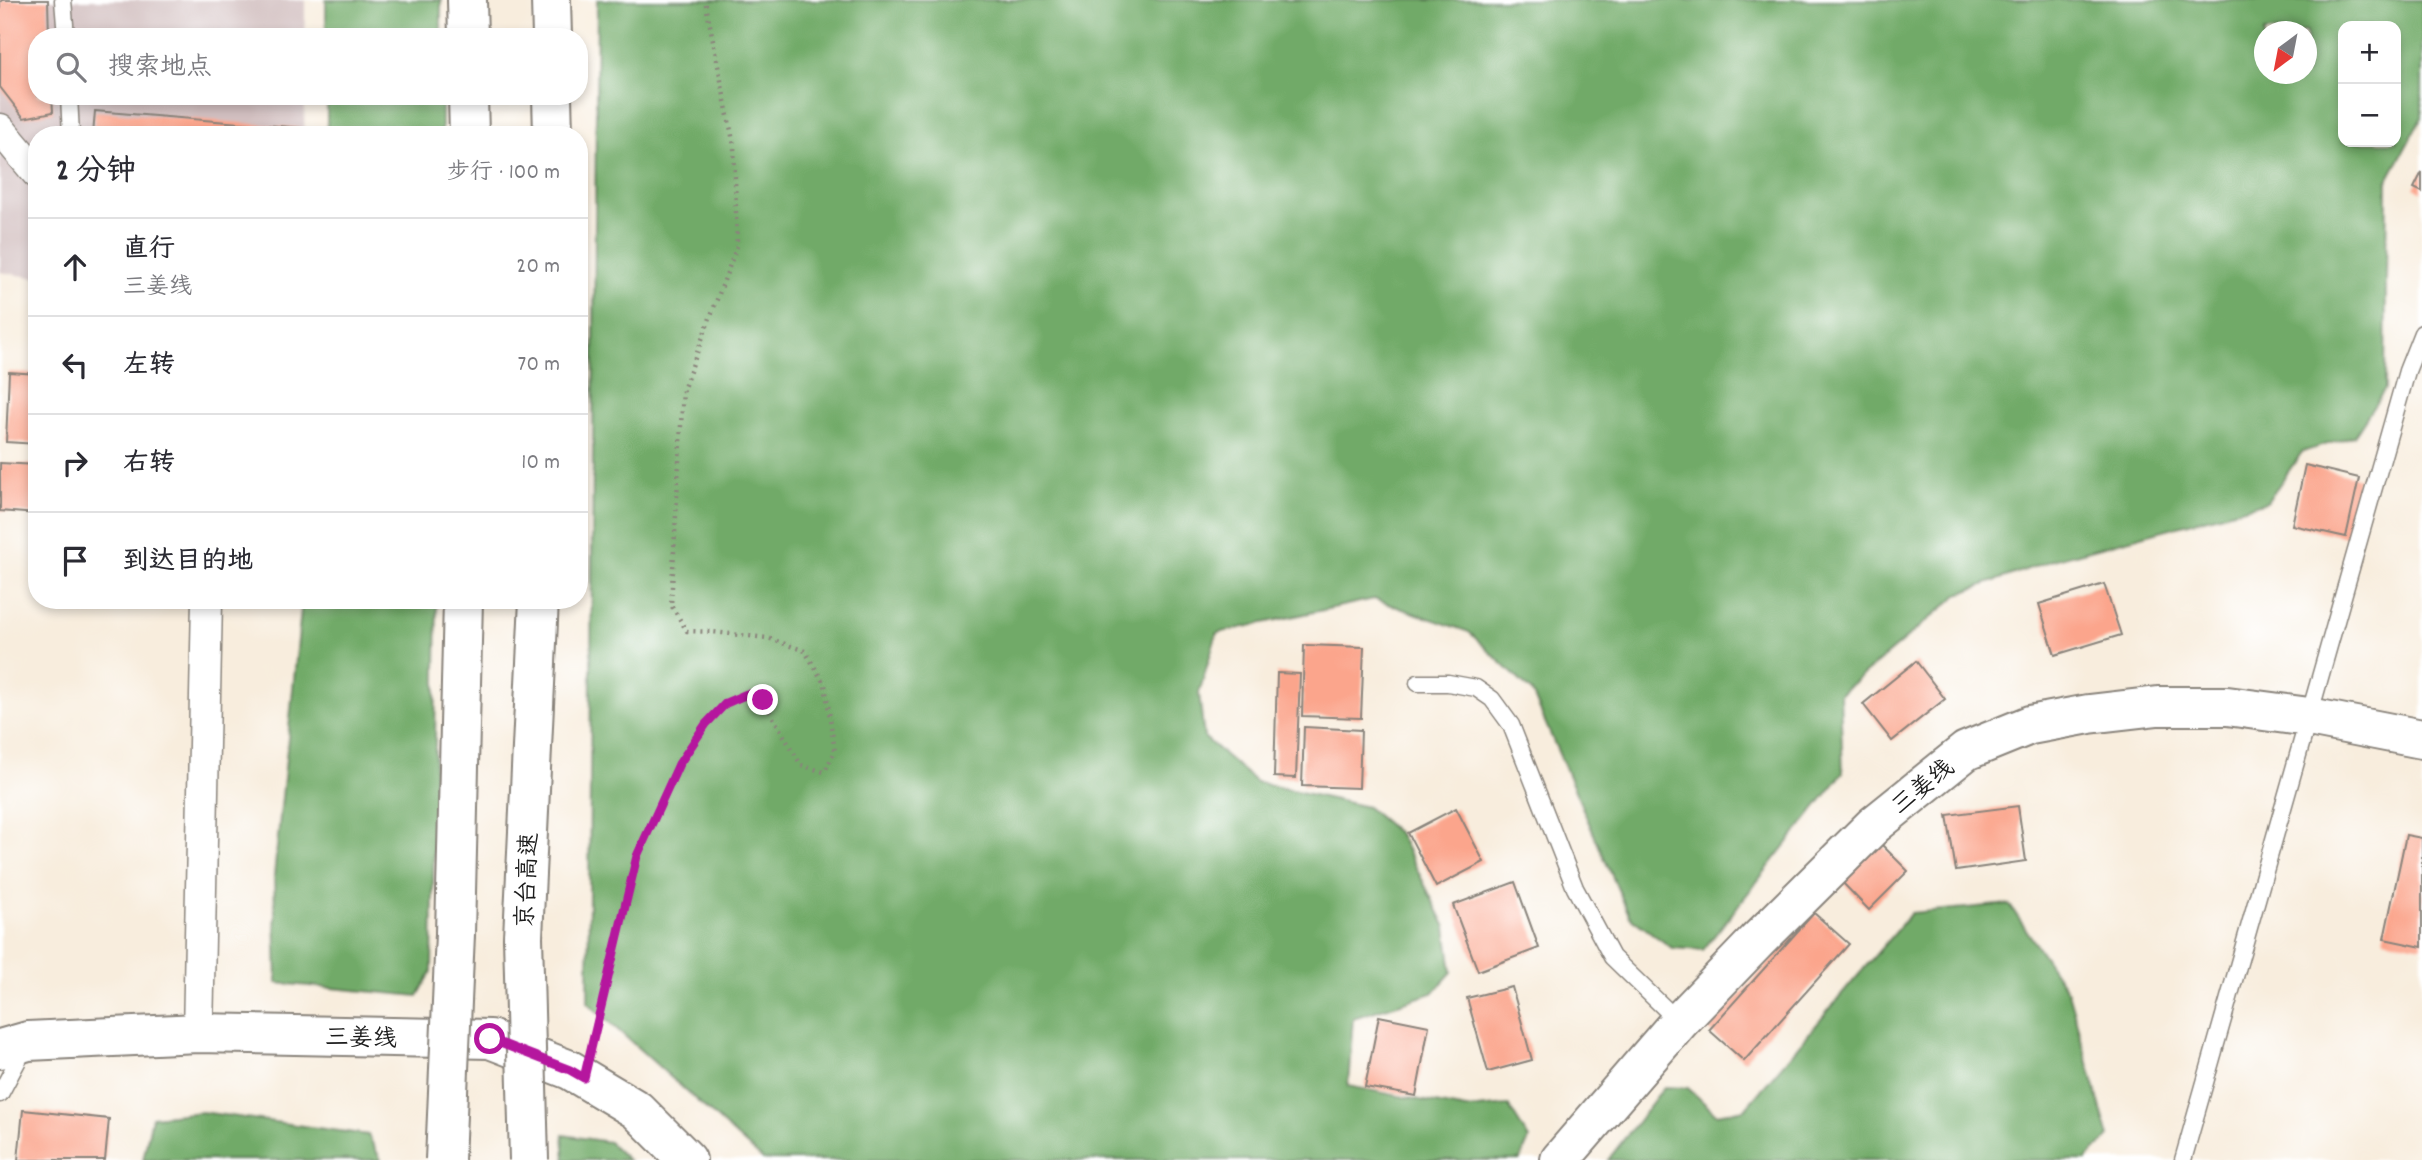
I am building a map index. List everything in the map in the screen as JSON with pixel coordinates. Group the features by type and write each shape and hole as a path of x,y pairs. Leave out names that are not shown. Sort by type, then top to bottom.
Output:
{"main road":[{"path":"467,0 468,28"},
{"path":"551,0 552,28"},
{"path":"468,105 469,126"},
{"path":"552,105 553,126"},
{"path":"445,1160 456,934 463,609"},
{"name":"京台高速","path":"529,1160 523,937 539,609"},
{"name":"三姜线","path":"1560,1160 1679,1023 1874,825 1966,751 2030,725 2089,714 2158,706 2227,706 2309,717 2422,739"},
{"name":"三姜线","path":"14,1045 198,1033 490,1039 570,1070 637,1110 687,1160"}],"street":[{"path":"0,130 28,163"},
{"path":"198,1033 207,609"}],"lane":[{"path":"63,0 65,28"},
{"path":"70,105 71,126"},
{"path":"2183,1160 2407,371 2422,333"},
{"path":"1418,683 1448,683 1476,688 1492,699 1511,725 1575,888 1612,957 1679,1023"},
{"path":"0,1094 14,1045"}],"path":[{"path":"584,1078 637,856 679,764 706,724 726,703 747,694 763,700 802,765 824,772 835,752 825,685 805,651 768,638 687,631 671,605 683,390 737,246 734,146 705,0"}],"shaded area":[{"path":"0,0 305,0 305,28 28,28 28,105 305,105 304,126 28,126 28,277 0,272"}],"green space":[{"path":"326,0 441,0 441,28 326,28"},
{"path":"597,0 2422,0 2422,117 2387,182 2385,389 2354,436 2302,452 2267,502 2053,560 1959,594 1840,694 1843,773 1703,950 1672,948 1630,917 1532,692 1469,632 1374,599 1217,633 1199,693 1204,737 1256,782 1367,807 1399,834 1446,927 1452,972 1433,993 1353,1018 1348,1086 1466,1109 1508,1105 1529,1139 1520,1160 763,1160 588,1003"},
{"path":"327,105 442,105 442,126 327,126"},
{"path":"301,609 437,609 432,971 418,996 277,983 274,876"},
{"path":"2009,904 2068,992 2109,1137 2086,1160 1608,1160 1664,1087 1688,1088 1716,1114 1745,1109 1911,913"},
{"path":"202,1112 368,1135 381,1160 143,1160 152,1117"},
{"path":"563,1135 609,1142 628,1160 565,1160"}],"building":[{"path":"48,0 49,28 28,28 28,105 53,105 53,112 24,118 0,87 0,2"},
{"path":"95,111 278,126 94,126"},
{"path":"2422,172 2422,192 2414,188"},
{"path":"9,372 28,373 28,443 6,442"},
{"path":"0,463 28,465 28,513 0,511"},
{"path":"2305,465 2359,478 2346,537 2292,525"},
{"path":"2104,584 2121,635 2055,655 2039,604"},
{"path":"1304,645 1364,647 1361,718 1302,716"},
{"path":"1916,661 1945,699 1892,741 1863,704"},
{"path":"1277,673 1300,674 1296,778 1274,777"},
{"path":"1304,727 1361,730 1359,788 1302,786"},
{"path":"2018,806 2026,861 1956,871 1947,815"},
{"path":"1456,808 1484,862 1436,887 1408,833"},
{"path":"2406,835 2422,838 2422,947 2384,939"},
{"path":"1879,842 1908,871 1869,910 1840,880"},
{"path":"1515,882 1539,948 1478,971 1453,905"},
{"path":"1814,913 1849,944 1744,1061 1709,1030"},
{"path":"1512,987 1532,1060 1488,1072 1467,998"},
{"path":"1379,1016 1429,1026 1416,1096 1365,1087"},
{"path":"23,1110 109,1119 105,1160 18,1160"}],"route":[{"path":"490,1039 584,1078 637,856 679,764 706,724 726,703 747,694 763,700"}]}
